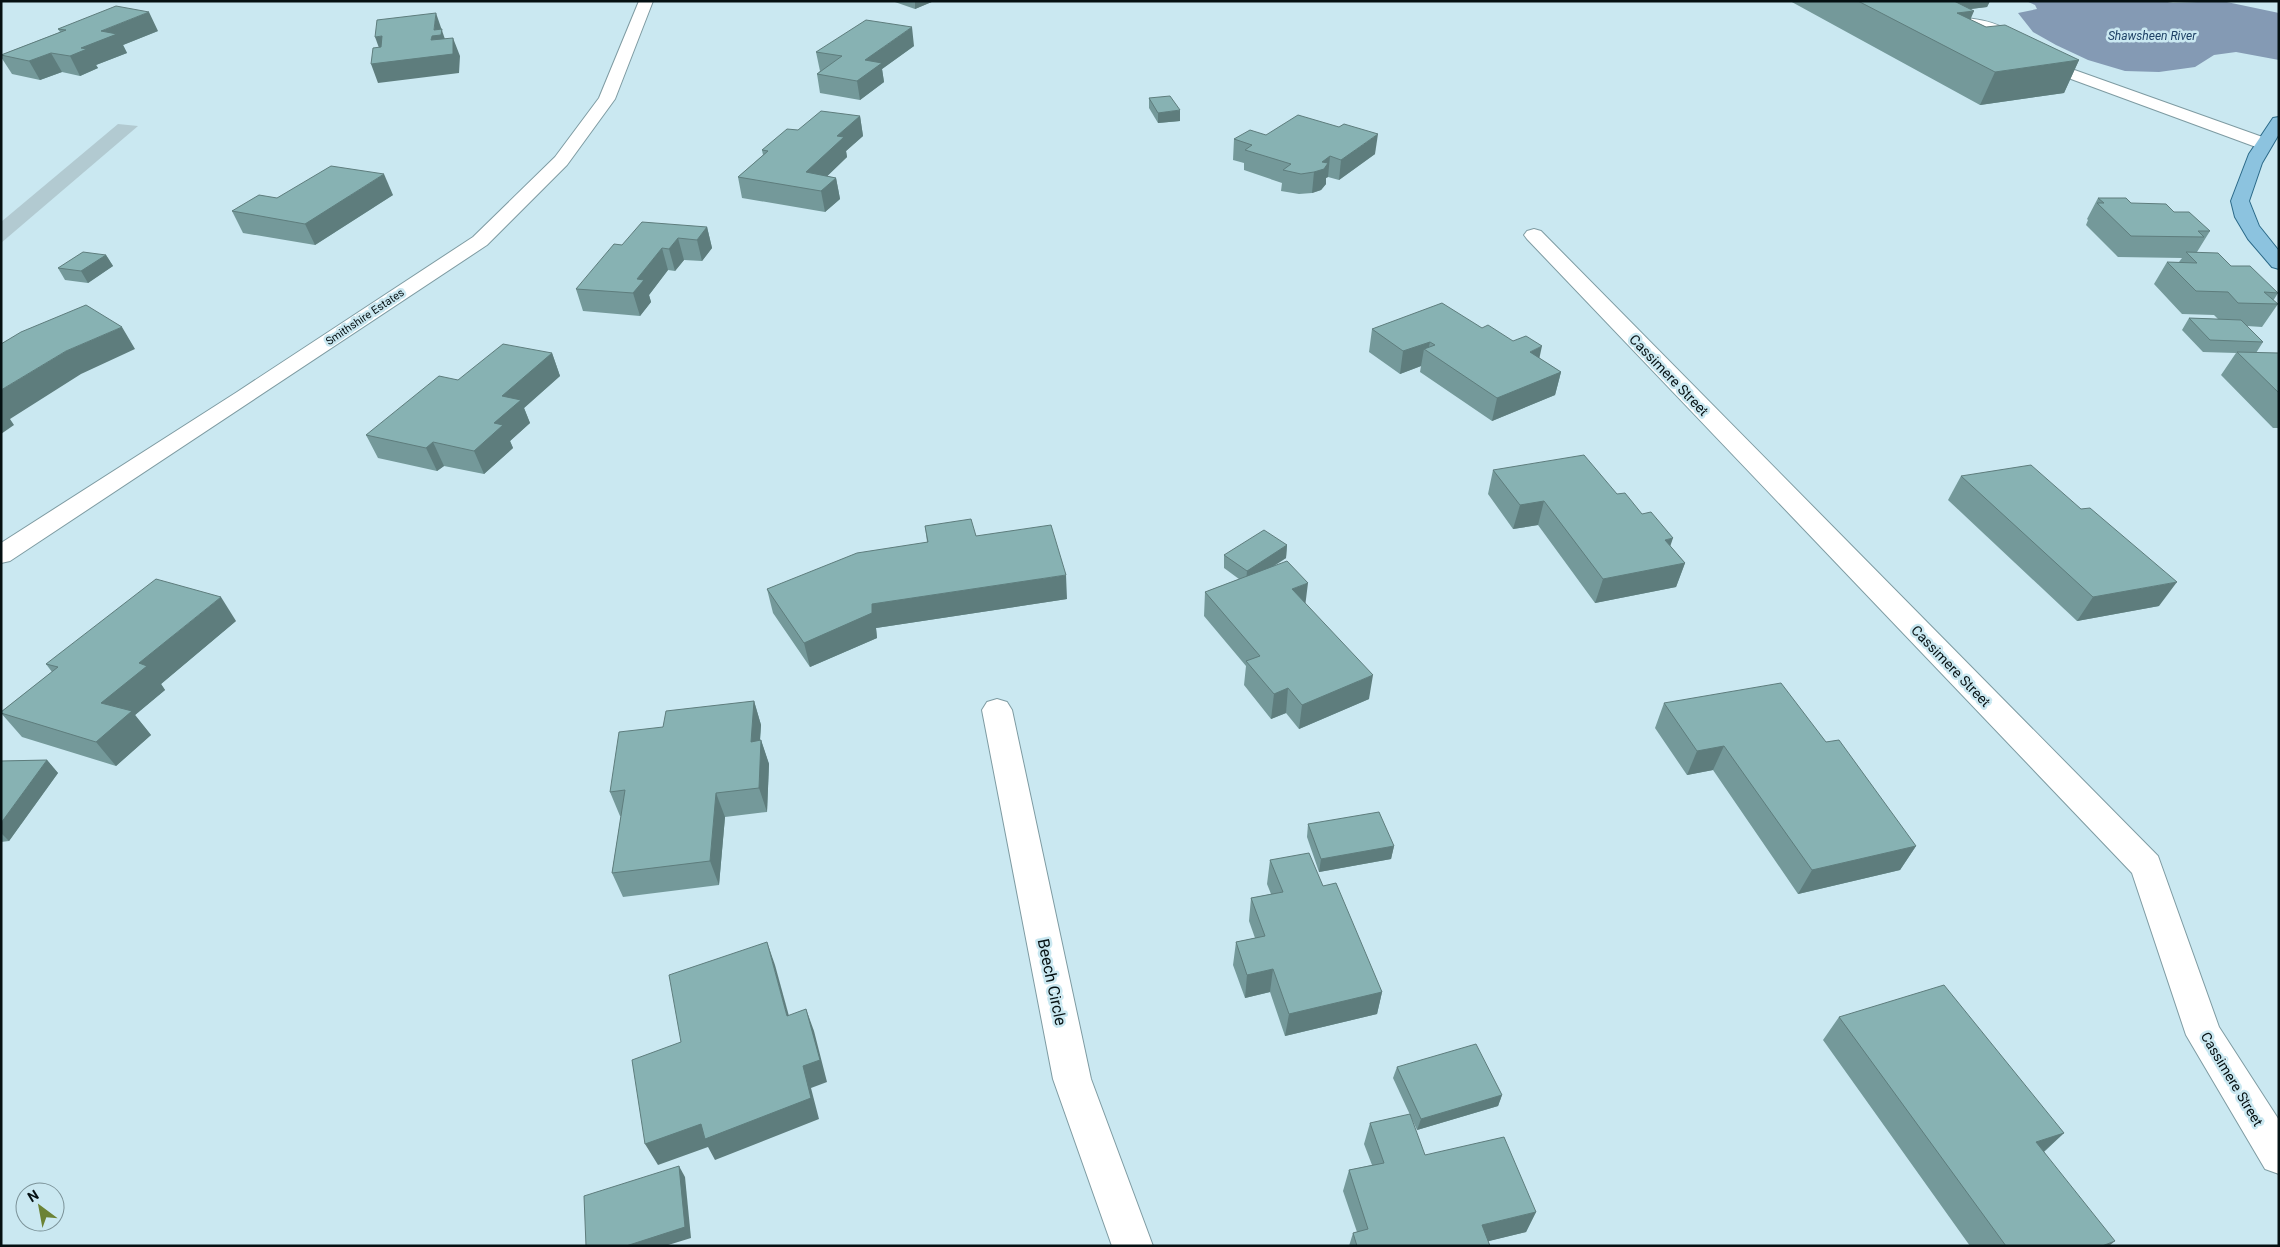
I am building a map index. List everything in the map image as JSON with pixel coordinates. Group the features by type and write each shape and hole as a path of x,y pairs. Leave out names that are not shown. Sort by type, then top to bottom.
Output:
{"main road":[{"path":"2279,122 2262,143 2248,173 2240,201 2243,213 2250,226 2268,253 2279,263"}],"street":[{"name":"Smithshire Estates","path":"1,555 246,397 480,241 561,161 607,99 646,1"},
{"path":"1970,37 1926,21 1969,21 1990,25 2004,31 2016,41 2017,54"},
{"path":"1998,47 2262,143"},
{"name":"Cassimere Street","path":"1534,235 2146,866 2204,1034 2279,1155"},
{"name":"Beech Circle","path":"997,710 1072,1079 1133,1246"}],"shaded area":[{"path":"118,124 138,126 1,243 1,222"}],"water":[{"name":"Shawsheen River","path":"2026,1 2162,1 2173,3 2222,1 2279,13 2279,60 2236,52 2214,55 2195,67 2159,72 2125,71 2088,60 2033,32 2018,13 2037,9 2035,5"}],"building":[{"path":"1858,1 1954,1 1974,11 1957,13 1986,27 2005,25 2079,60 1995,72"},
{"path":"116,6 149,12 101,31 117,34 81,48 87,49 70,56 51,53 29,61 1,55 66,30 58,29"},
{"path":"436,13 434,30 442,29 441,35 432,36 431,40 453,38 453,54 371,64 373,48 381,47 382,36 375,37 377,20"},
{"path":"866,20 912,27 865,60 882,63 857,81 817,74 842,56 816,52"},
{"path":"1170,96 1180,110 1158,113 1149,98"},
{"path":"821,111 860,116 837,136 844,137 806,172 836,178 821,191 738,177 768,151 762,150 787,129 798,130"},
{"path":"1298,115 1339,127 1344,124 1378,134 1341,160 1330,156 1322,162 1328,163 1324,169 1301,174 1283,170 1291,164 1245,150 1252,145 1234,139 1250,130 1266,135"},
{"path":"331,166 384,174 305,224 232,211 259,195 277,198"},
{"path":"2098,198 2126,198 2131,203 2166,204 2174,212 2189,212 2210,231 2198,231 2204,237 2131,236 2097,203 2104,203"},
{"path":"642,222 707,227 697,240 678,238 669,249 662,248 637,279 644,280 633,293 576,289 614,244 622,245"},
{"path":"83,252 106,255 81,271 58,268"},
{"path":"2186,252 2218,253 2231,266 2250,266 2278,293 2264,292 2278,304 2238,303 2228,292 2196,291 2167,262 2197,263"},
{"path":"1442,303 1482,328 1488,325 1513,341 1526,336 1542,346 1530,352 1561,372 1497,398 1424,349 1435,345 1430,342 1403,351 1372,329"},
{"path":"86,305 122,327 66,351 1,390 1,344 21,332"},
{"path":"2189,318 2241,320 2263,342 2210,340"},
{"path":"503,344 552,353 502,396 521,400 494,423 503,425 474,451 433,442 426,448 366,435 439,376 458,380"},
{"path":"2237,352 2279,353 2279,393"},
{"path":"1584,455 1617,494 1625,493 1642,514 1651,512 1673,538 1665,540 1685,563 1603,579 1544,501 1520,505 1493,470"},
{"path":"2031,465 2081,509 2090,508 2177,582 2093,597 1961,476"},
{"path":"971,519 976,536 1051,525 1066,575 872,604 872,613 804,643 767,589 857,553 928,542 925,526"},
{"path":"1264,530 1287,545 1247,571 1224,555"},
{"path":"1287,561 1308,583 1292,589 1373,675 1302,705 1288,688 1274,694 1246,661 1260,656 1205,592"},
{"path":"156,579 221,597 139,663 147,666 101,703 132,711 96,742 1,713 58,667 46,664"},
{"path":"1781,683 1826,742 1839,740 1916,846 1812,870 1724,746 1697,751 1664,703"},
{"path":"754,701 751,742 761,740 759,788 716,793 710,861 612,873 625,790 610,792 619,732 663,727 666,711"},
{"path":"47,760 1,823 1,761"},
{"path":"1379,812 1394,846 1321,859 1308,824"},
{"path":"1309,853 1323,886 1336,883 1382,992 1289,1014 1273,969 1247,975 1236,942 1265,936 1251,898 1283,892 1270,860"},
{"path":"767,942 787,1016 806,1009 820,1060 803,1066 811,1098 705,1139 701,1124 645,1144 632,1060 681,1042 669,975"},
{"path":"1944,985 2064,1133 2036,1142 2115,1241 2102,1246 2006,1246 1839,1017"},
{"path":"1476,1044 1502,1095 1421,1119 1397,1067"},
{"path":"1410,1114 1425,1155 1504,1137 1536,1212 1482,1225 1490,1246 1357,1246 1353,1233 1368,1229 1349,1170 1384,1163 1370,1123"},
{"path":"679,1166 685,1227 626,1246 586,1246 584,1196"}]}
